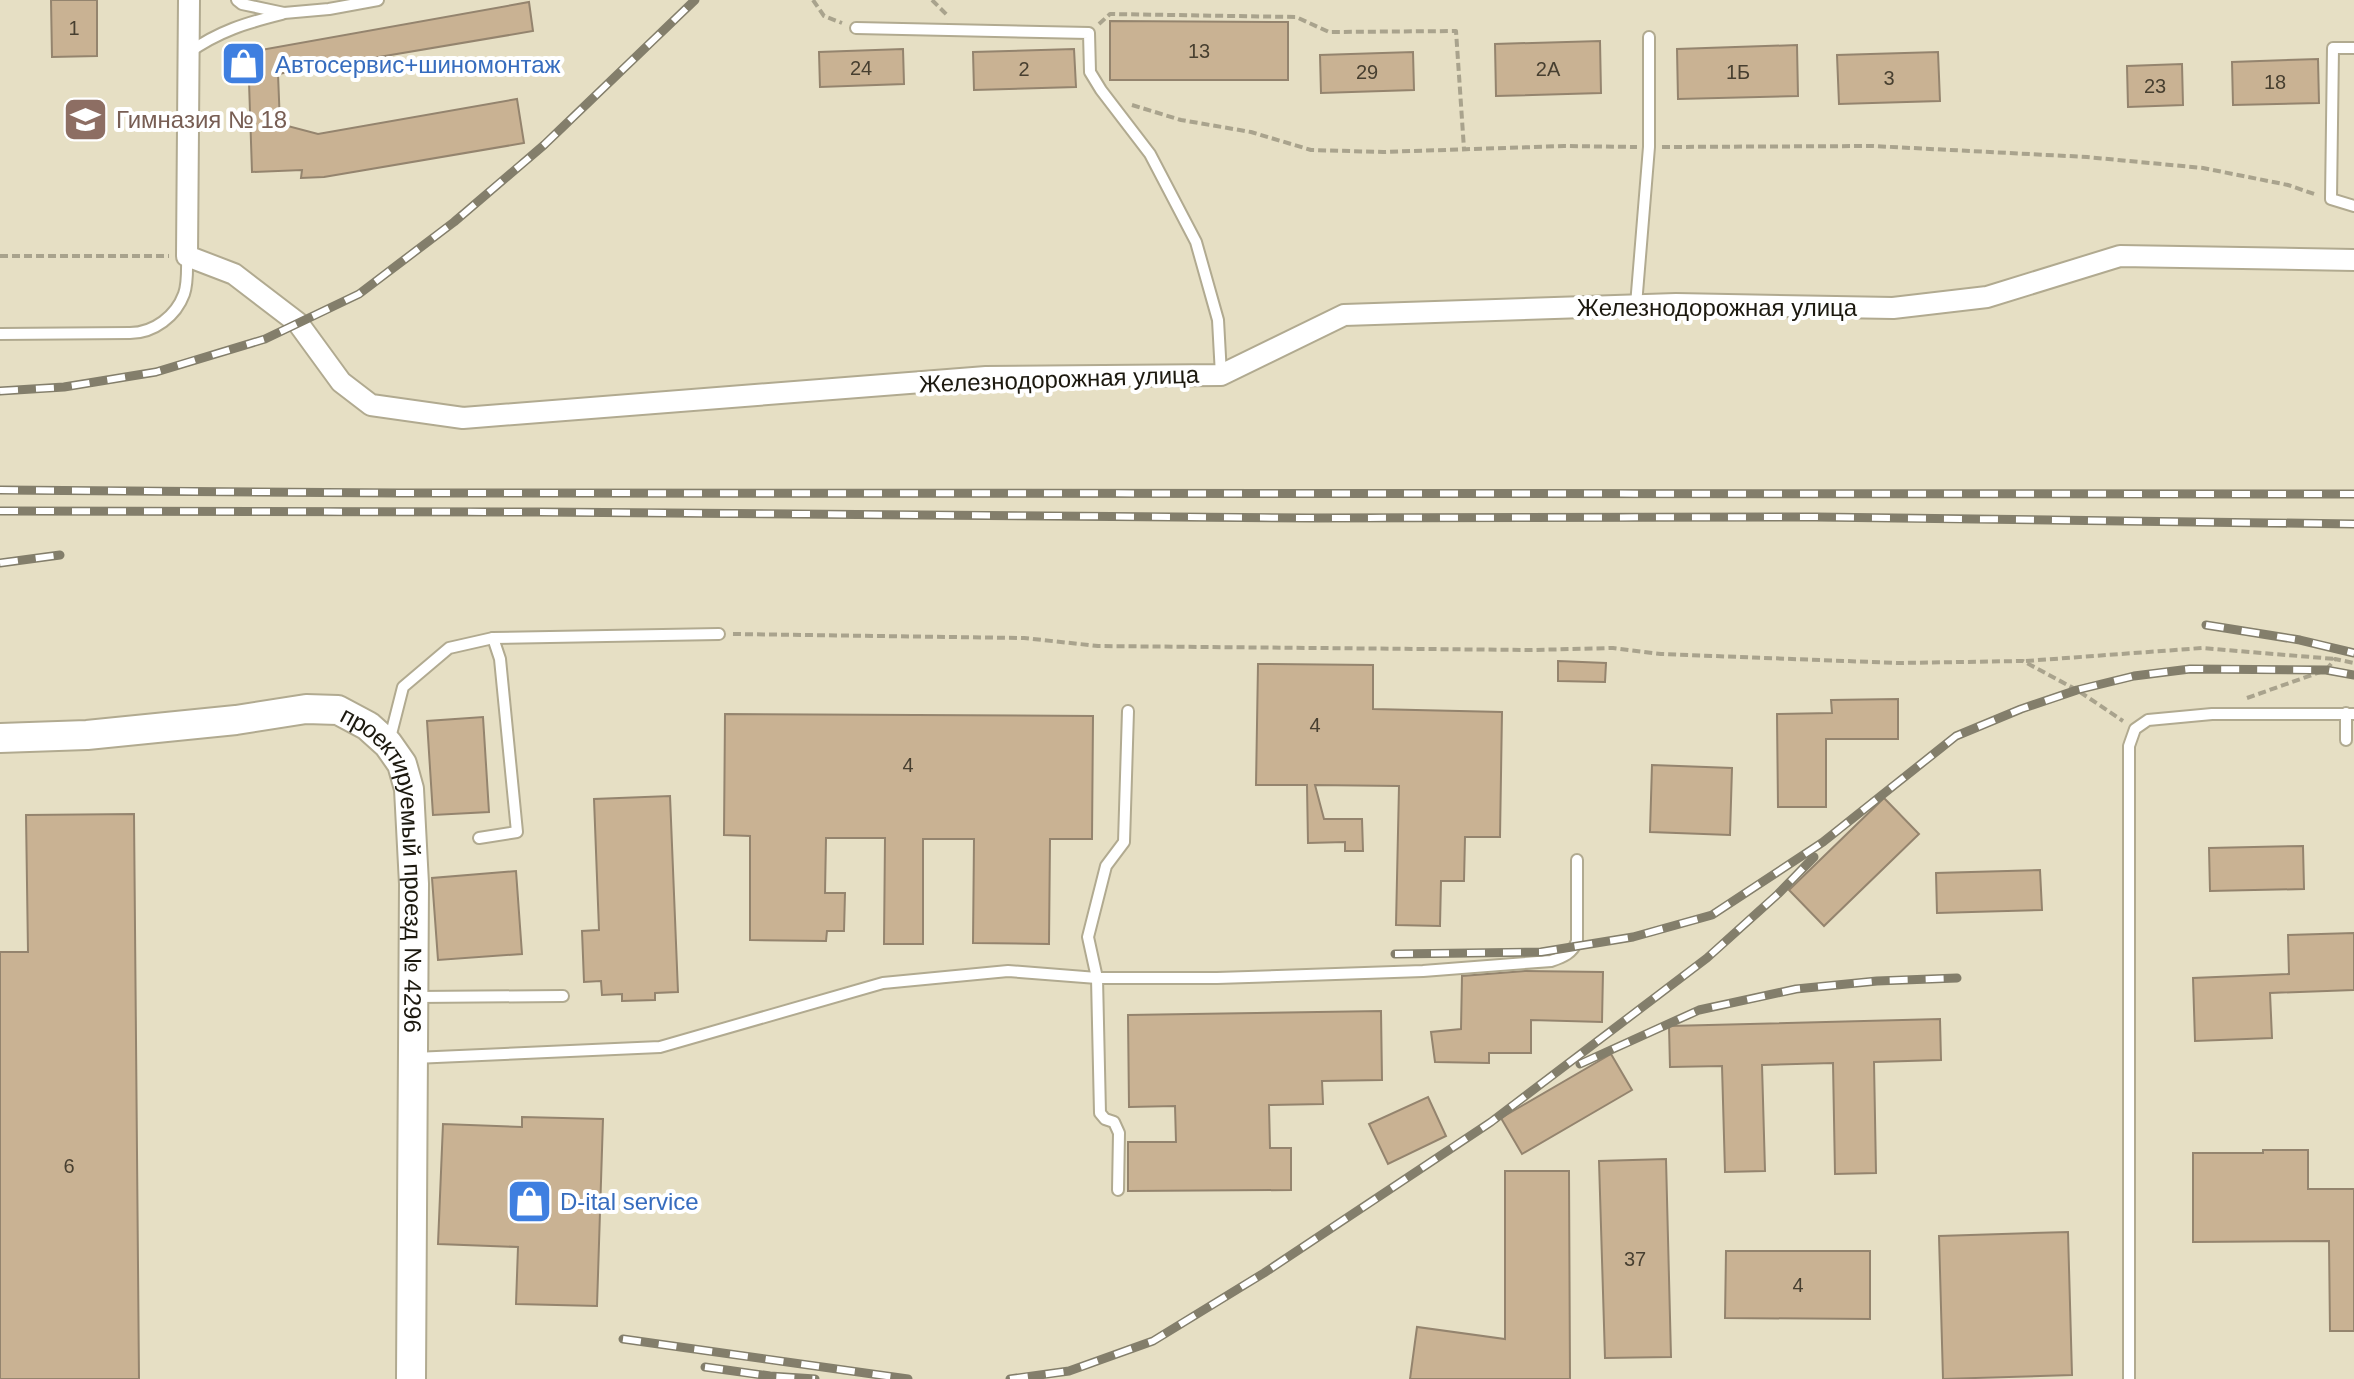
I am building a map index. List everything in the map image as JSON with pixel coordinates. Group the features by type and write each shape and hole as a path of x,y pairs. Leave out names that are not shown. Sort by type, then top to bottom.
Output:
{"street":[{"path":"187,256 189,0"},
{"name":"Железнодорожная улица","path":"187,256 234,274 298,323 341,382 371,405 463,418 986,377 1221,375 1344,315 1676,304 1893,308 1987,297 2120,256 2354,260"},
{"name":"проектируемый проезд № 4296","path":"0,738 87,735 236,720 306,709 338,710 368,726 388,744 402,764 409,789 414,868 411,1379"}],"lane":[{"path":"237,0 242,4 284,13"},
{"path":"188,53 211,37 247,22 284,13 378,0"},
{"path":"856,28 1089,33 1090,72 1150,154 1196,242 1218,320 1221,375"},
{"path":"1636,305 1649,147 1649,37"},
{"path":"2354,48 2333,48 2331,199 2354,206"},
{"path":"0,334 138,333 151,329 172,315 185,292 187,256"},
{"path":"388,744 403,687 449,648 493,638 719,634"},
{"path":"479,838 517,832 500,659 493,638"},
{"path":"1118,1190 1119,1133 1114,1122 1100,1113 1097,978 1088,937 1106,866 1124,842 1128,711"},
{"path":"2129,1379 2129,746 2135,729 2148,720 2212,714 2350,714 2346,740"},
{"path":"412,1059 660,1047 883,983 1008,971 1097,978 1217,978 1423,971 1551,961 1565,956 1577,941 1577,860"},
{"path":"412,997 563,996"}],"path":[{"path":"813,0 824,16 856,28"},
{"path":"1089,33 1110,14 1296,17 1329,32 1456,31 1464,149"},
{"path":"1101,90 1121,101 1181,120 1251,132 1311,150 1383,152 1873,146 2087,157 2203,168 2288,185 2331,199"},
{"path":"0,256 187,256"},
{"path":"719,634 1024,638 1098,646 1613,648 1661,654 1898,663 2023,661 2202,648 2354,663"},
{"path":"2212,714 2260,692 2326,670 2335,659"},
{"path":"2023,661 2077,690 2135,729"}],"building":[{"path":"51,0 97,0 97,56 52,57"},
{"path":"529,2 533,31 278,74 280,124 318,134 517,99 524,143 324,177 301,178 302,170 252,172 249,82 226,77 250,52"},
{"path":"1110,21 1288,22 1288,80 1110,80"},
{"path":"1600,41 1601,93 1496,96 1495,44"},
{"path":"1797,45 1798,96 1678,99 1677,49"},
{"path":"903,49 904,84 820,87 819,52"},
{"path":"1074,49 1076,87 974,90 973,52"},
{"path":"1413,52 1414,90 1321,93 1320,55"},
{"path":"1938,52 1940,101 1839,104 1837,55"},
{"path":"2318,59 2319,103 2233,105 2232,62"},
{"path":"2182,64 2183,105 2128,107 2127,66"},
{"path":"1558,661 1606,663 1605,682 1558,681"},
{"path":"1258,664 1373,665 1373,709 1502,712 1500,837 1465,837 1464,881 1441,881 1440,926 1396,925 1399,786 1315,785 1324,819 1362,819 1363,851 1345,851 1345,842 1308,843 1307,785 1256,785"},
{"path":"1898,699 1898,739 1826,739 1826,807 1778,807 1777,714 1832,713 1831,700"},
{"path":"725,714 1093,716 1092,839 1050,839 1049,944 973,943 974,839 923,839 923,944 884,944 885,838 826,838 825,893 845,893 844,931 827,931 826,941 750,940 750,836 724,835"},
{"path":"483,717 489,812 433,815 427,721"},
{"path":"1652,765 1732,768 1730,835 1650,832"},
{"path":"670,796 678,992 655,993 655,1000 622,1001 622,994 602,995 601,981 584,982 582,931 599,930 594,799"},
{"path":"1884,798 1919,834 1824,926 1789,890"},
{"path":"134,814 139,1379 0,1379 0,952 28,952 26,815"},
{"path":"2303,846 2304,889 2210,891 2209,848"},
{"path":"2040,870 2042,910 1937,913 1936,873"},
{"path":"516,871 522,954 438,960 432,878"},
{"path":"2354,933 2354,990 2270,993 2272,1038 2195,1041 2193,978 2289,974 2288,935"},
{"path":"1525,971 1603,972 1602,1022 1531,1020 1531,1053 1489,1053 1489,1063 1435,1062 1431,1032 1461,1029 1462,976"},
{"path":"1381,1011 1382,1080 1322,1081 1323,1104 1269,1105 1270,1148 1291,1148 1291,1190 1128,1191 1128,1142 1176,1142 1175,1106 1129,1107 1128,1015"},
{"path":"1940,1019 1941,1060 1874,1062 1876,1173 1835,1174 1833,1063 1762,1065 1765,1171 1725,1172 1722,1066 1670,1067 1669,1026"},
{"path":"1611,1054 1632,1090 1522,1154 1501,1118"},
{"path":"1428,1097 1446,1136 1388,1164 1369,1124"},
{"path":"522,1117 603,1119 597,1306 516,1304 518,1247 438,1244 443,1124 522,1127"},
{"path":"2263,1150 2308,1150 2308,1189 2354,1189 2354,1331 2330,1331 2329,1241 2193,1242 2193,1153 2263,1153"},
{"path":"1666,1159 1671,1357 1605,1358 1599,1161"},
{"path":"1505,1171 1569,1171 1570,1379 1410,1379 1417,1327 1505,1339"},
{"path":"2068,1232 2072,1375 1943,1379 1939,1236"},
{"path":"1726,1251 1870,1251 1870,1319 1725,1318"}],"railway":[{"path":"0,391 64,387 156,372 265,339 359,294 454,222 544,145 695,0"},
{"path":"0,490 2354,494"},
{"path":"0,511 1310,518 1816,517 2354,524"},
{"path":"0,563 60,555"},
{"path":"2206,625 2300,640 2354,653"},
{"path":"1395,954 1541,952 1633,937 1712,915 1823,842 1956,736 2077,690 2134,676 2190,669 2326,670 2354,675"},
{"path":"1010,1379 1069,1371 1153,1341 1264,1273 1491,1122 1707,958 1814,857"},
{"path":"1580,1064 1699,1010 1796,989 1877,981 1957,978"},
{"path":"623,1339 908,1379"},
{"path":"705,1367 815,1379"}],"place":[{"name":"Автосервис+шиномонтаж","path":"244,64"},
{"name":"Гимназия № 18","path":"85,119"},
{"name":"D-ital service","path":"529,1201"}]}
